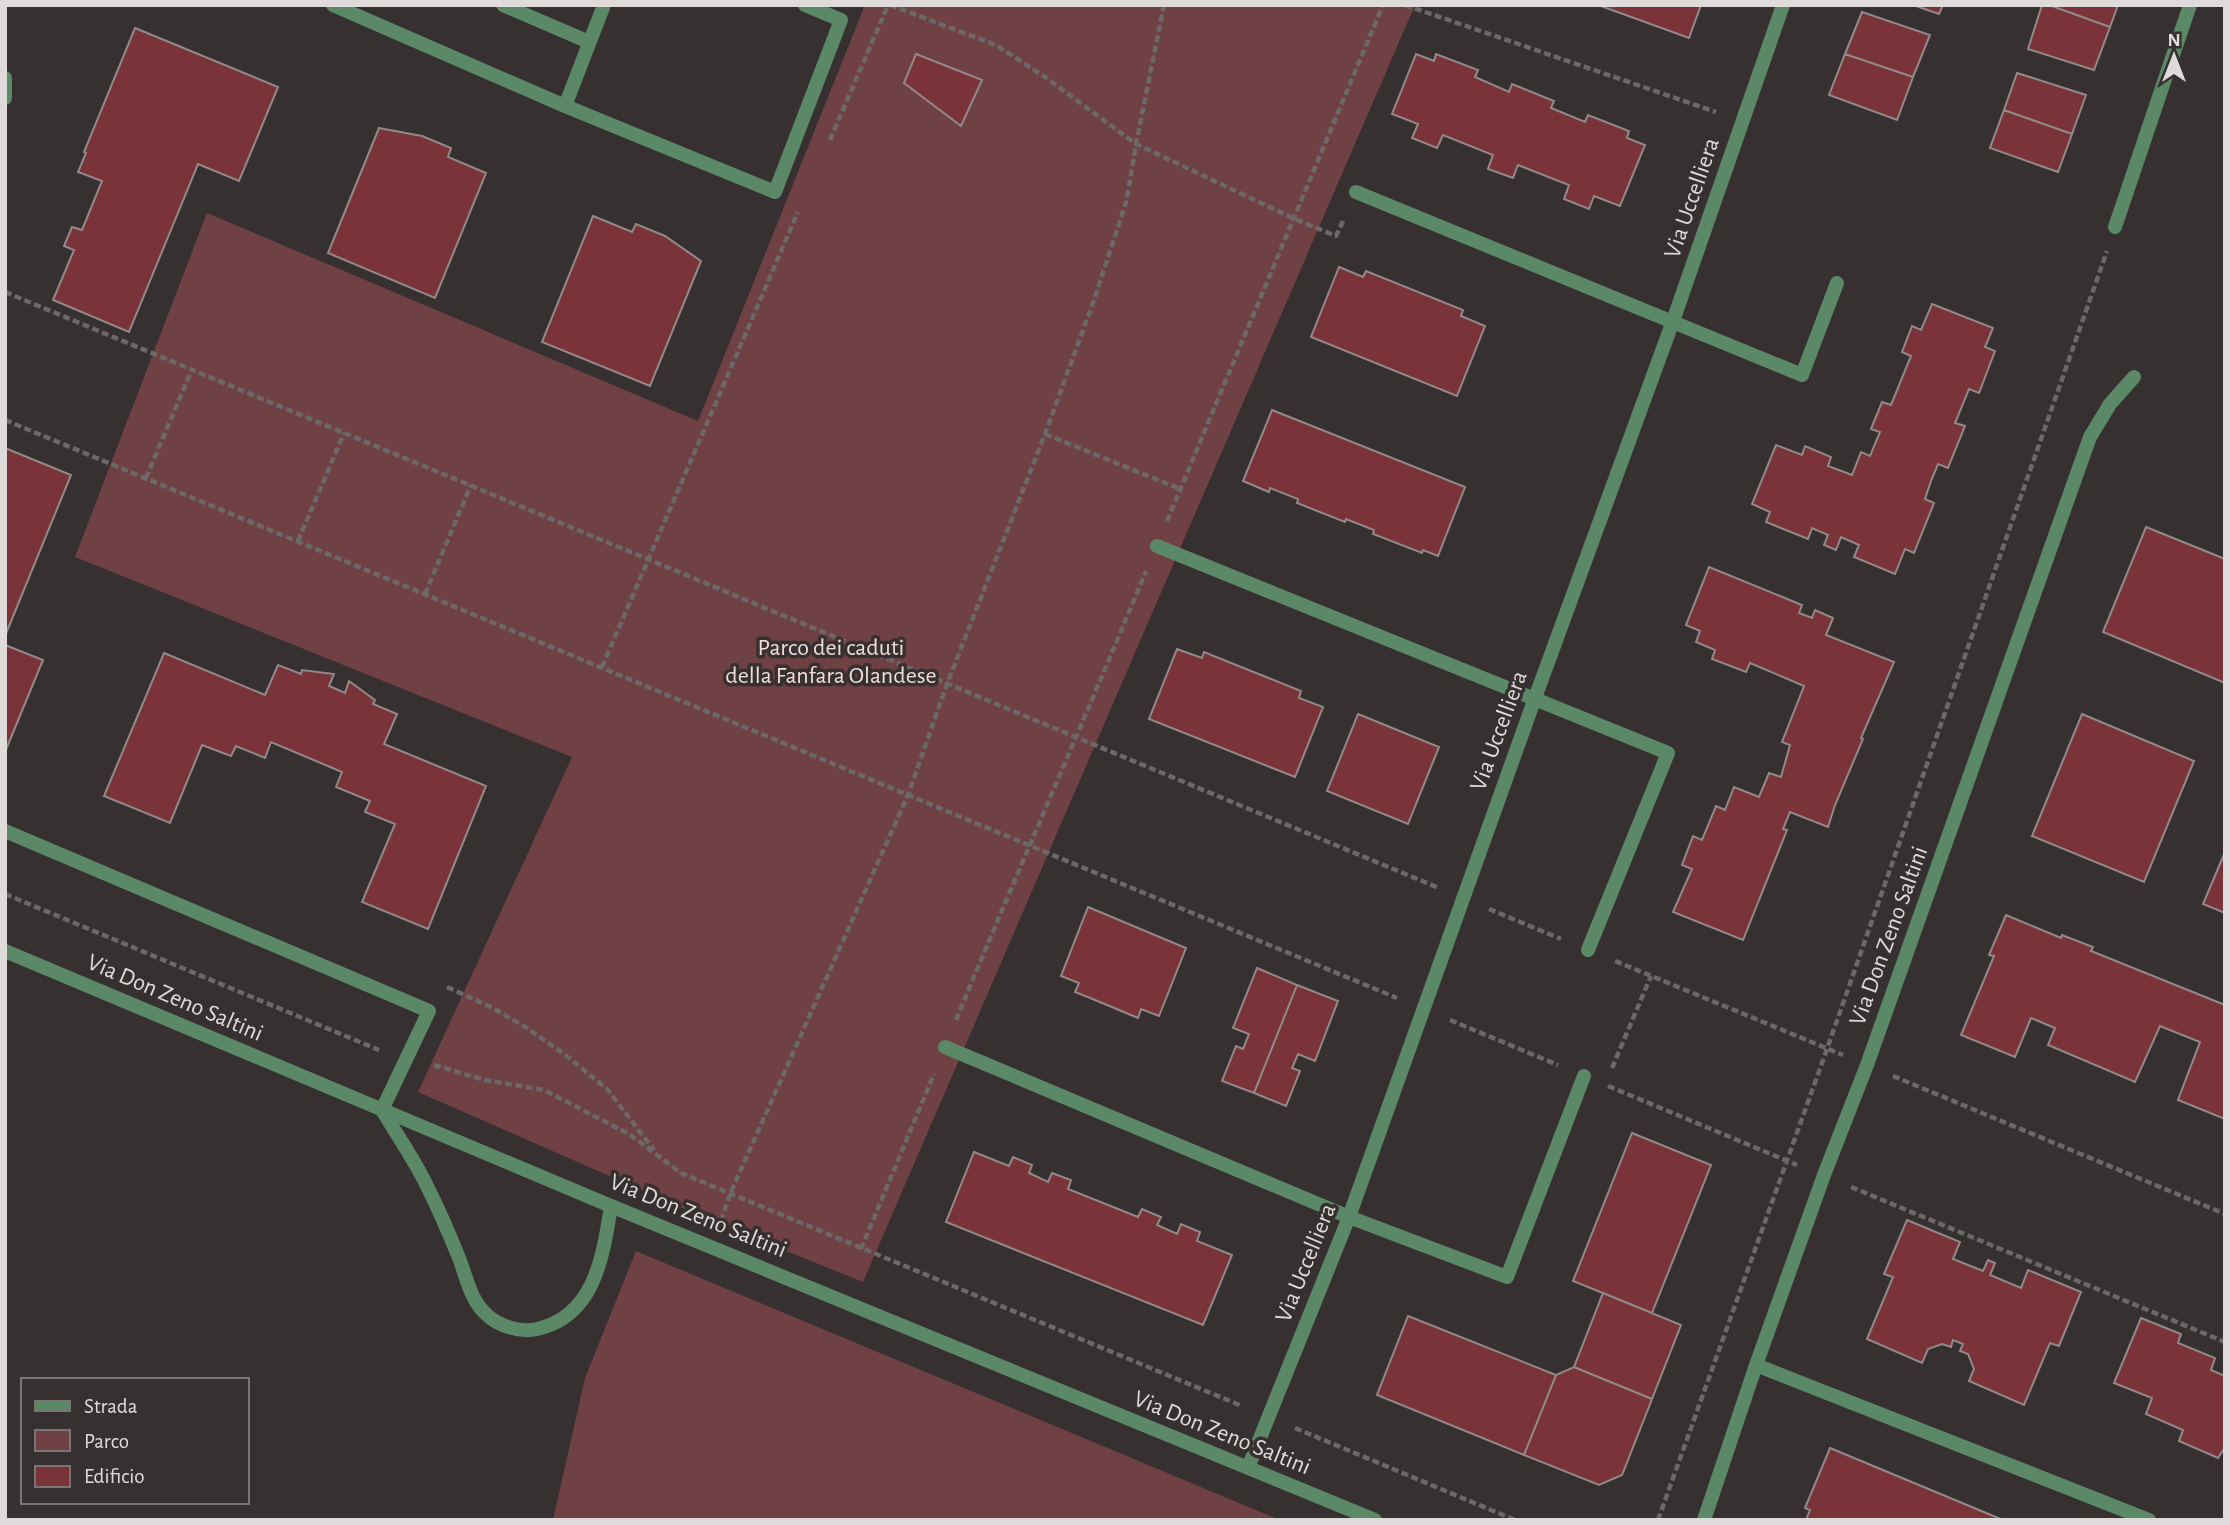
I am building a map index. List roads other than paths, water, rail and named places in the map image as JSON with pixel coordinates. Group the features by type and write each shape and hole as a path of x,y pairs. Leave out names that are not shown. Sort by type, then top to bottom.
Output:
{"street":[{"path":"333,5 565,106 775,192 841,20 805,5"},
{"path":"503,5 589,42"},
{"path":"565,106 604,5"},
{"name":"Via Uccelliera","path":"1248,1468 1349,1217 1673,321 1783,5"},
{"path":"2115,228 2190,5"},
{"path":"5,78 5,98"},
{"path":"1356,192 1802,374 1837,284"},
{"name":"Via Don Zeno Saltini","path":"1704,1520 1756,1365 1824,1175 1867,1065 2090,437 2110,404 2134,377"},
{"path":"1157,545 1668,753 1588,950"},
{"path":"5,831 429,1011 382,1110 425,1182 459,1257 471,1293 486,1314 503,1325 529,1331 554,1325 572,1311 591,1287 603,1254 611,1206"},
{"name":"Via Don Zeno Saltini","path":"5,951 611,1206 712,1245 1375,1520"},
{"path":"945,1046 1349,1217 1507,1277 1584,1076"},
{"path":"1756,1365 2149,1520"}],"park label":[{"name":"Parco dei caduti della Fanfara Olandese","path":"831,662"}]}
